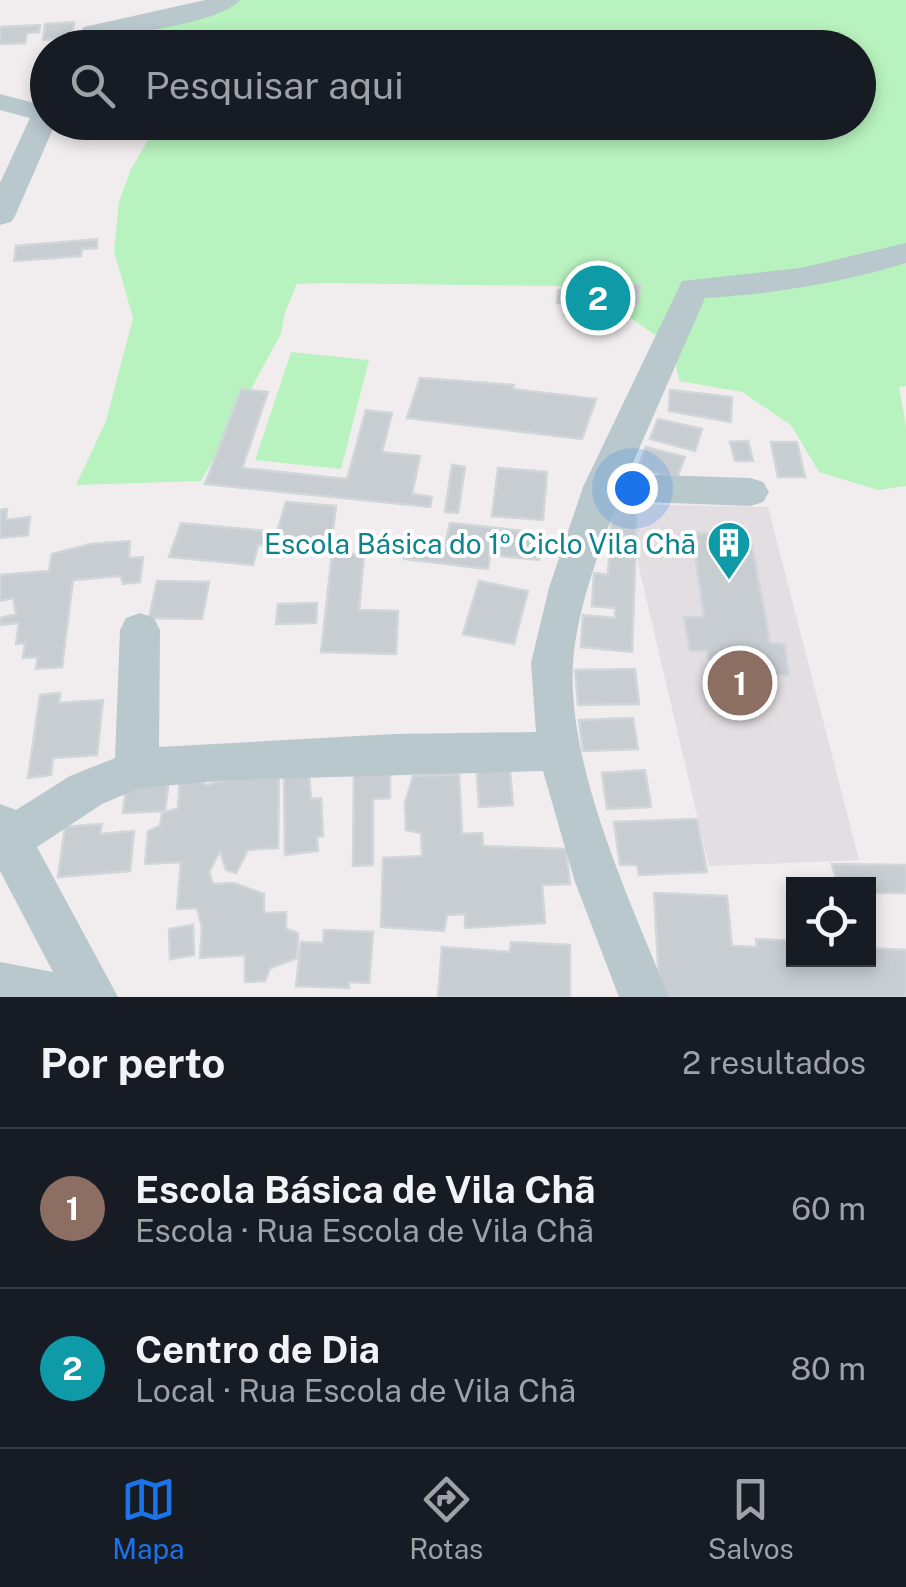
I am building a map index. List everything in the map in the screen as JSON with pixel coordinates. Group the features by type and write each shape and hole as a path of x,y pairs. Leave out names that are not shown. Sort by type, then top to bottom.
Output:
{"street":[{"path":"87,30 201,10 228,0"},
{"path":"0,102 30,109"},
{"path":"0,216 34,140"},
{"path":"644,997 590,850 563,751 552,676 564,606 602,487 693,288 800,281 849,272 906,253"},
{"path":"602,487 750,492"},
{"path":"137,769 140,630"},
{"path":"93,997 4,833 86,790 137,769 376,753 563,751"},
{"path":"0,987 52,997"}],"shaded area":[{"path":"624,504 768,507 859,860 709,866"}],"green space":[{"path":"217,0 906,0 906,386 899,387 906,426 906,486 878,490 819,472 791,425 742,392 679,381 673,348 627,315 624,287 325,283 297,284 281,334 201,481 76,485 106,421 133,318 114,251 119,202 131,169 148,140 876,140 876,30 84,30 87,26 108,26"},
{"path":"291,352 369,360 341,469 255,460"}],"building":[{"path":"74,22 73,30 44,30 45,24"},
{"path":"40,25 39,30 27,33 25,43 0,44 0,27"},
{"path":"97,239 97,248 82,249 81,256 14,261 16,246"},
{"path":"598,281 640,285 638,304 629,304 627,319 565,314 566,304 557,303 558,290 595,293"},
{"path":"420,378 514,385 513,389 596,399 582,439 407,418"},
{"path":"241,389 268,392 242,468 347,479 366,410 392,413 382,452 420,456 412,494 432,497 430,507 205,484"},
{"path":"670,390 732,397 731,422 669,411"},
{"path":"658,419 702,429 695,451 650,439"},
{"path":"748,441 753,461 735,461 730,442"},
{"path":"771,442 797,442 805,477 778,477"},
{"path":"646,447 685,457 677,478 638,468"},
{"path":"452,465 465,467 458,513 445,512"},
{"path":"498,468 547,472 543,520 492,516"},
{"path":"286,502 336,506 330,552 258,545 253,565 169,557 181,523 277,532"},
{"path":"612,506 637,508 632,652 581,647 583,615 615,618 615,608 592,606 594,573 608,575"},
{"path":"7,509 6,520 30,517 28,535 0,538 0,510"},
{"path":"450,523 542,533 539,560 490,555 488,569 404,559 408,541 445,545"},
{"name":"Escola Básica do 1º Ciclo Vila Chã","path":"692,533 720,534 722,545 752,546 770,643 784,644 789,675 711,674 707,651 690,651 684,617 704,617"},
{"path":"130,541 129,558 143,557 140,582 123,584 121,576 73,580 62,667 36,669 38,657 23,658 25,643 16,644 19,623 0,625 0,618 16,614 13,598 0,601 0,575 49,571 52,554 91,544"},
{"path":"332,554 364,554 359,610 398,611 396,654 321,652"},
{"path":"157,581 209,582 202,619 149,618"},
{"path":"479,581 528,591 514,644 463,634"},
{"path":"317,603 316,623 276,624 278,604"},
{"path":"635,669 639,704 578,705 575,670"},
{"path":"60,693 59,703 103,700 97,755 53,758 51,775 28,778 40,695"},
{"path":"633,718 638,749 583,751 579,720"},
{"path":"509,760 513,805 479,807 476,761"},
{"path":"390,770 390,798 373,799 373,865 353,866 354,772"},
{"path":"645,770 651,807 607,809 602,773"},
{"path":"309,773 311,799 321,798 323,836 317,837 318,851 285,855 284,775"},
{"path":"459,774 462,834 482,833 483,846 566,849 570,884 542,885 545,923 465,928 465,914 447,915 444,931 381,927 383,858 422,856 421,833 406,830 405,803 413,776"},
{"path":"279,775 278,848 248,850 236,873 226,870 220,851 209,872 213,884 233,883 264,894 264,913 286,912 286,929 298,933 297,958 270,968 265,981 245,982 245,955 200,958 202,927 197,908 177,909 181,862 145,864 148,831 160,826 162,813 178,808 180,776 208,785 229,778"},
{"path":"169,780 165,811 123,813 127,781"},
{"path":"697,819 707,872 639,875 637,865 620,865 614,822"},
{"path":"102,824 100,834 134,831 130,871 58,877 65,827"},
{"path":"832,864 906,865 906,893 876,893 876,877 835,877"},
{"path":"654,893 727,896 732,946 757,947 756,939 786,941 786,967 876,967 876,948 906,950 906,997 660,997"},
{"path":"193,925 194,955 170,959 169,929"},
{"path":"324,930 373,932 369,983 349,982 349,988 296,986 301,942 323,943"},
{"path":"511,942 570,945 570,997 438,997 442,947 510,952"}],"place":[{"name":"Centro de Dia","path":"598,298"},
{"name":"Escola Básica do 1º Ciclo Vila Chã","path":"729,581"},
{"name":"Escola Básica de Vila Chã","path":"740,683"}]}
